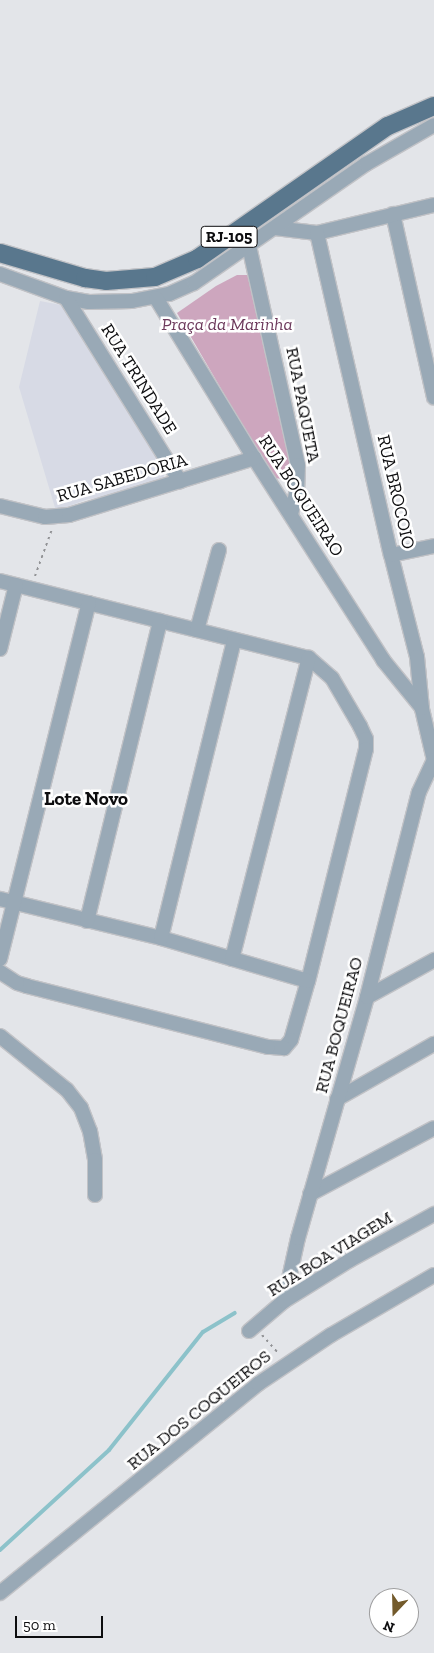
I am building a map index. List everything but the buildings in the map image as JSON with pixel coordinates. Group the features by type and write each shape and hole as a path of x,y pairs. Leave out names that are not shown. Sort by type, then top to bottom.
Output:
{"main road":[{"name":"RJ-105","path":"0,253 63,274 92,279 132,281 154,277 197,259 388,126 434,106"}],"street":[{"path":"0,274 66,298 111,303 156,298 194,283 394,146 434,125"},
{"path":"276,228 317,233 434,205"},
{"path":"393,214 434,397"},
{"name":"RUA BROCOIO","path":"317,233 391,555 417,657 422,709 434,760"},
{"name":"RUA PAQUETA","path":"249,246 298,465 297,490 291,514"},
{"name":"RUA TRINDADE","path":"66,298 180,481"},
{"name":"RUA BOQUEIRAO","path":"156,298 254,458 383,660 422,709"},
{"name":"RUA SABEDORIA","path":"0,506 45,518 56,518 254,458"},
{"path":"391,555 434,546"},
{"path":"197,630 219,550"},
{"path":"0,581 309,658 332,678 366,739 366,749 308,981 291,1040 284,1048 27,986 17,983 0,972"},
{"path":"0,649 16,585"},
{"path":"0,960 89,603"},
{"path":"87,921 160,621"},
{"path":"161,938 234,640"},
{"path":"232,959 309,658"},
{"name":"RUA BOQUEIRAO","path":"284,1301 298,1238 367,997 419,792 434,760"},
{"path":"0,899 161,938 308,981"},
{"path":"367,997 434,960"},
{"path":"0,1036 67,1090 81,1108 90,1131 95,1160 95,1196"},
{"path":"338,1099 434,1044"},
{"path":"310,1194 434,1128"},
{"name":"RUA BOA VIAGEM","path":"251,1329 284,1301 350,1260 434,1214"},
{"name":"RUA DOS COQUEIROS","path":"0,1594 258,1384 286,1364 434,1275"}],"path":[{"path":"32,589 56,518"},
{"path":"251,1329 271,1344 286,1364"}],"shaded area":[{"path":"40,301 61,305 165,472 163,479 103,498 88,499 56,511 19,387"}],"green space":[{"name":"Praça da Marinha","path":"237,275 247,275 259,288 293,469 284,479 273,478 177,313 216,286"}],"waterway":[{"path":"0,1550 109,1450 203,1332 235,1313"}],"district":[{"name":"Lote Novo","path":"86,799"}]}
